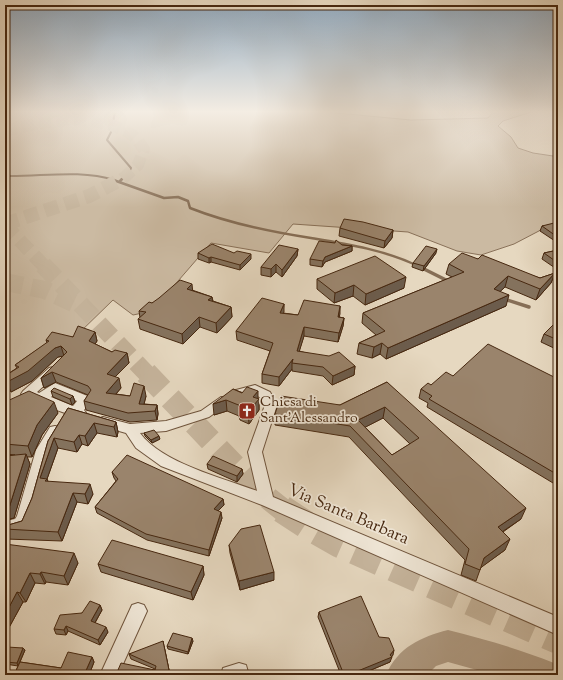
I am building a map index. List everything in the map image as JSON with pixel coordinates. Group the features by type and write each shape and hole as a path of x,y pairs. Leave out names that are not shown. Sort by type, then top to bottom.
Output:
{"street":[{"path":"63,361 27,394 36,396 95,420 130,429 166,426 206,414 231,395 256,389 266,395 271,405 255,452 267,501"},
{"path":"5,528 20,525 26,513 28,500 43,449 72,411 86,400 55,387 36,396 18,401"},
{"name":"Via Santa Barbara","path":"130,429 141,444 166,462 267,501 558,626"},
{"path":"109,675 138,611"}],"shaded area":[{"path":"5,144 515,144 518,148 533,153 553,156 558,155 558,221 514,244 481,255 457,251 408,232 293,224 269,253 211,243 152,311 133,315 113,300 77,335 5,375"}],"building":[{"path":"344,219 363,222 393,230 385,241 340,228"},
{"path":"554,223 558,226 558,236 542,226"},
{"path":"336,240 342,245 352,246 325,257 323,261 310,259 319,241 335,243"},
{"path":"212,244 234,253 237,251 251,254 240,265 211,257 209,258 198,253"},
{"path":"279,245 298,249 282,270 276,264 271,269 261,267"},
{"path":"426,246 437,249 424,266 413,263"},
{"path":"558,250 558,263 544,253"},
{"path":"462,253 478,259 482,255 540,278 555,273 540,289 508,276 494,289 509,295 388,348 382,343 374,347 359,343 385,331 363,313 464,272 449,264"},
{"path":"375,256 406,277 366,294 354,285 335,293 317,279"},
{"path":"180,280 192,284 187,289 212,297 208,300 231,307 216,323 199,317 182,334 138,319 146,312 139,311 149,302 152,303 159,298"},
{"path":"262,298 284,304 280,313 298,315 304,300 340,306 338,317 344,318 339,333 304,327 297,351 329,356 339,352 355,366 333,376 323,367 292,363 293,359 279,377 262,374 273,343 236,331"},
{"path":"558,320 558,340 544,334"},
{"path":"78,326 95,332 89,341 112,352 115,350 127,353 107,374 119,378 106,393 130,396 134,383 144,386 139,404 157,405 155,411 128,413 84,401 91,390 88,386 52,372 41,378 67,352 61,346 55,348 28,371 7,382 5,376 19,367 15,365 49,341 46,340 52,332 73,337"},
{"path":"488,344 558,379 558,475 429,399 432,396 421,389 428,383 431,385 446,372 453,376"},
{"path":"387,382 526,508 498,527 510,539 484,558 480,570 465,564 469,549 350,426 275,414 281,396 340,405","holes":["385,407 419,438 392,455 358,420"]},
{"path":"247,387 258,391 253,397 259,399 248,412 239,409 241,406 226,400 213,404 233,389 242,393"},
{"path":"54,388 73,396 70,399 51,391"},
{"path":"29,391 54,402 37,425 28,446 5,444 5,402"},
{"path":"68,408 116,422 114,427 94,423 85,436 79,435 74,442 54,438 40,478 47,479 45,481 90,484 85,494 73,493 58,532 5,529 5,526 22,521 32,498 48,441"},
{"path":"154,430 159,436 151,440 144,433"},
{"path":"26,454 9,508 5,508 9,501 5,500 5,456"},
{"path":"127,455 223,499 214,509 221,512 209,550 146,534 95,507 118,479 112,472"},
{"path":"213,456 242,469 237,476 207,464"},
{"path":"260,525 274,572 239,581 229,545 241,529"},
{"path":"112,540 203,566 191,592 98,564"},
{"path":"5,544 74,553 64,576 41,572 40,574 30,573 20,593 17,592 5,615"},
{"path":"361,596 379,637 389,638 394,650 390,655 392,657 348,675 344,675 319,612"},
{"path":"90,601 100,605 91,621 106,627 98,640 66,626 64,630 54,629 60,615 82,613"},
{"path":"173,633 192,638 188,652 167,646"},
{"path":"163,641 169,670 155,675 118,675 118,670 121,663 155,670 156,666 129,654"},
{"path":"7,647 23,648 17,663 5,662 5,651"},
{"path":"68,652 92,657 84,675 14,675 20,662 61,668"}],"waterway":[{"path":"110,144 131,168 129,173 121,180"},
{"path":"5,176 74,174 113,180"},
{"path":"113,180 119,182"},
{"path":"119,182 164,198 178,197 188,201 190,208 234,223 296,236 366,248 405,260 418,266"},
{"path":"418,266 448,281"},
{"path":"504,299 529,307"},
{"path":"403,675 427,652 448,646 500,660 542,675"}],"tunnel":[{"path":"121,180 138,165 144,149 140,144"},
{"path":"5,224 89,196 122,179"},
{"path":"5,225 44,266"},
{"path":"43,265 147,374"},
{"path":"5,282 45,290 75,304"},
{"path":"146,373 258,490 283,510"},
{"path":"282,509 340,544 558,640"}],"place":[{"name":"Chiesa di Sant'Alessandro","path":"247,411"}]}
